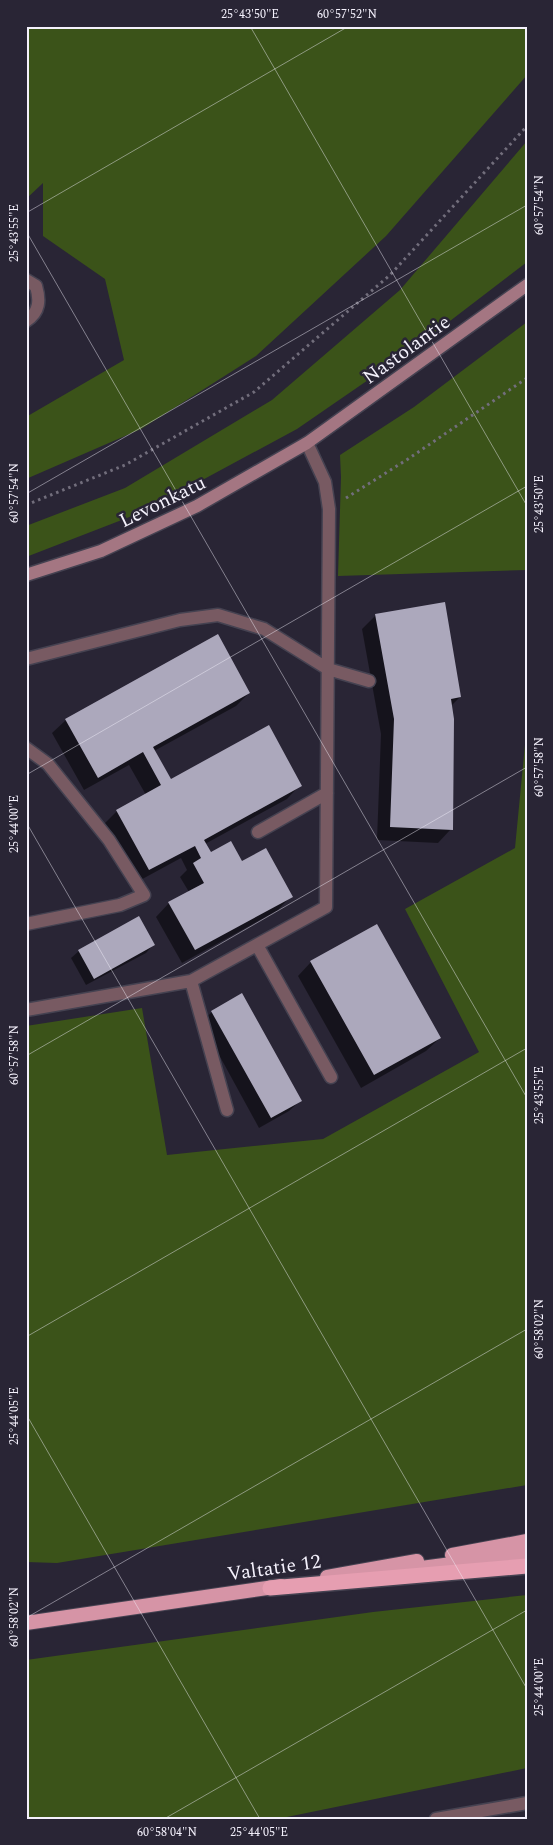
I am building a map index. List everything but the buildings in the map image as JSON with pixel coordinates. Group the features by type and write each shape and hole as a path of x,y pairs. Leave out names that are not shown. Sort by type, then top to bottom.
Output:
{"highway":[{"path":"270,1588 527,1541"},
{"name":"Valtatie 12","path":"26,1623 527,1554"},
{"path":"270,1588 527,1566"}],"main road":[{"name":"Nastolantie","path":"307,443 527,285"},
{"name":"Levonkatu","path":"26,575 101,551 197,506 307,443"}],"street":[{"path":"26,280 36,286 40,300 33,317 26,321"},
{"path":"27,1007 190,981 326,907 329,509 325,482 307,443"},
{"path":"26,659 180,620 218,615 264,629 328,669 369,681"},
{"path":"26,748 48,764 109,840 144,894 120,905 26,924"},
{"path":"258,832 327,793"},
{"path":"257,945 331,1077"},
{"path":"190,981 227,1110"},
{"path":"436,1819 527,1803"}],"path":[{"path":"26,505 125,465 254,392 390,274 527,126"},
{"path":"329,509 408,459 527,378"}],"green space":[{"path":"26,26 527,26 527,75 386,236 256,356 141,429 26,479 26,417 124,360 105,279 43,236 43,183 26,199"},
{"path":"527,141 527,262 416,347 297,429 145,511 26,557 26,526 125,488 272,400 400,290"},
{"path":"527,322 527,570 338,576 340,455 414,407"},
{"path":"527,724 527,1485 57,1563 26,1562 26,1026 142,1008 167,1155 323,1139 479,1052 405,909 515,848"},
{"path":"527,1595 527,1768 277,1819 26,1819 26,1660 373,1612"}]}
